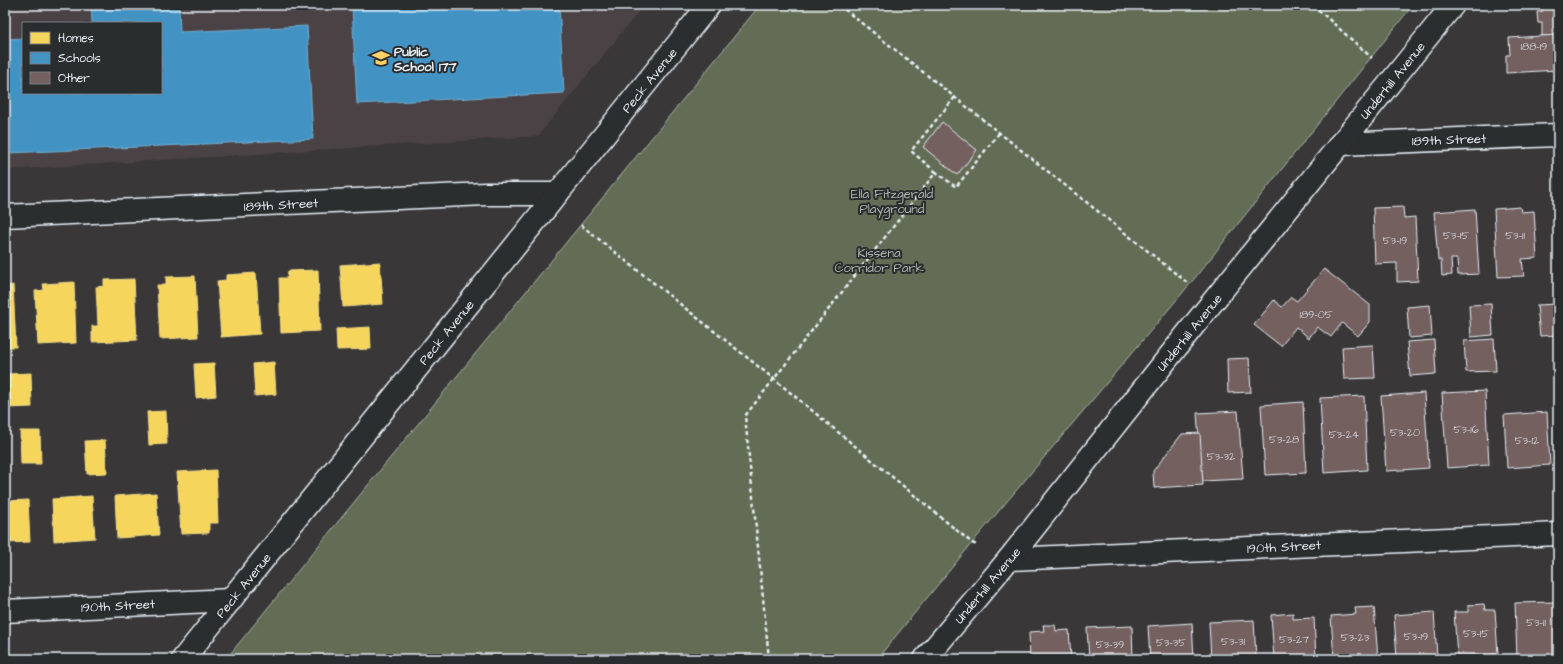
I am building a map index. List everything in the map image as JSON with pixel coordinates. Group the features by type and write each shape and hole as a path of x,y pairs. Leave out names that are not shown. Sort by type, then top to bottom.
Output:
{"street":[{"name":"Peck Avenue","path":"183,659 709,5"},
{"name":"Underhill Avenue","path":"926,659 1009,559 1340,144 1453,5"},
{"name":"189th Street","path":"1340,144 1558,135"},
{"name":"189th Street","path":"5,216 486,194 558,194"},
{"name":"190th Street","path":"1009,559 1558,534"},
{"name":"190th Street","path":"5,611 231,600"}],"path":[{"path":"839,5 1190,284"},
{"path":"1313,5 1372,58"},
{"path":"955,97 911,151 936,172 956,187 1000,132"},
{"path":"769,659 745,416 936,172"},
{"path":"581,224 774,379 972,543 977,545"}],"shaded area":[{"name":"Public School 177","path":"5,5 644,5 538,136 5,170"}],"green space":[{"name":"Kissena Corridor Park","path":"760,5 1413,5 1190,284 972,543 877,659 226,659"}],"building: Homes":[{"path":"380,262 383,304 343,307 340,265"},
{"path":"318,270 320,331 281,333 279,278 287,278 288,271"},
{"path":"256,273 260,334 221,337 217,281 226,280 226,275"},
{"path":"195,276 198,337 160,339 157,285 166,285 166,277"},
{"path":"134,279 137,340 92,342 92,326 98,326 96,287 104,286 104,280"},
{"path":"74,282 76,343 38,345 35,291 44,290 43,284"},
{"path":"13,285 16,347 5,347 5,286"},
{"path":"370,327 371,349 337,350 336,329"},
{"path":"274,362 276,394 255,396 253,364"},
{"path":"214,363 216,396 196,398 194,364"},
{"path":"31,373 32,407 8,408 7,374"},
{"path":"166,411 167,444 149,445 147,412"},
{"path":"20,431 40,431 41,464 21,464"},
{"path":"105,440 107,473 87,474 85,441"},
{"path":"216,470 218,523 209,523 209,533 181,534 177,472"},
{"path":"156,493 159,535 117,538 115,496"},
{"path":"92,496 95,538 54,541 52,499"},
{"path":"28,500 30,542 5,543 5,501"}],"building: Schools":[{"path":"91,5 179,5 180,32 307,26 313,139 9,153 5,72 5,68 8,68 7,39 22,38 22,94 162,94 162,22 92,22"},
{"path":"559,5 564,93 357,104 352,6"}],"building: Other":[{"path":"1543,5 1558,5 1558,35 1542,36 1542,23 1538,23 1537,12 1543,11"},
{"path":"1558,35 1558,70 1506,73 1506,55 1510,55 1509,38"},
{"path":"942,122 977,150 957,175 923,147"},
{"path":"1555,206 1558,206 1558,265"},
{"path":"1403,207 1404,218 1415,217 1418,281 1397,282 1397,263 1375,264 1373,208"},
{"path":"1520,207 1521,212 1534,211 1537,258 1522,259 1524,276 1498,277 1494,209"},
{"path":"1475,209 1479,274 1458,275 1457,259 1451,259 1452,275 1442,276 1441,260 1438,260 1434,212"},
{"path":"1324,269 1370,305 1370,322 1358,336 1342,323 1331,337 1317,327 1309,338 1296,327 1281,346 1254,325 1274,300 1282,307 1291,297 1297,301"},
{"path":"1491,304 1493,335 1471,337 1469,305"},
{"path":"1557,304 1558,335 1540,336 1537,305"},
{"path":"1430,305 1432,336 1409,338 1407,307"},
{"path":"1494,339 1496,371 1466,372 1464,341"},
{"path":"1434,340 1436,374 1410,376 1407,342"},
{"path":"1373,345 1375,378 1344,379 1342,347"},
{"path":"1249,358 1251,392 1228,393 1227,359"},
{"path":"1485,391 1489,465 1447,468 1442,393"},
{"path":"1424,393 1429,468 1386,471 1381,396"},
{"path":"1364,396 1367,470 1324,473 1320,398"},
{"path":"1303,402 1306,473 1265,475 1261,405"},
{"path":"1238,411 1243,479 1202,481 1197,413"},
{"path":"1547,412 1550,465 1507,468 1504,415"},
{"path":"1200,433 1203,485 1154,488 1153,471 1182,434"},
{"path":"1556,602 1558,656 1517,658 1515,603"},
{"path":"1484,604 1485,610 1495,610 1498,654 1457,656 1454,612 1468,612 1468,605"},
{"path":"1374,607 1378,659 1334,659 1331,616 1356,614 1355,608"},
{"path":"1434,612 1437,656 1397,659 1394,615"},
{"path":"1293,613 1293,619 1314,618 1316,659 1274,659 1271,615"},
{"path":"1254,620 1256,659 1211,659 1209,622"},
{"path":"1192,623 1194,659 1150,659 1148,626"},
{"path":"1043,625 1055,625 1056,631 1069,630 1071,659 1030,659 1029,632 1044,631"},
{"path":"1132,626 1133,659 1089,659 1087,628"}],"place":[{"name":"Public School 177","path":"381,58"}],"park label":[{"name":"Ella Fitzgerald Playground","path":"892,200"}]}
